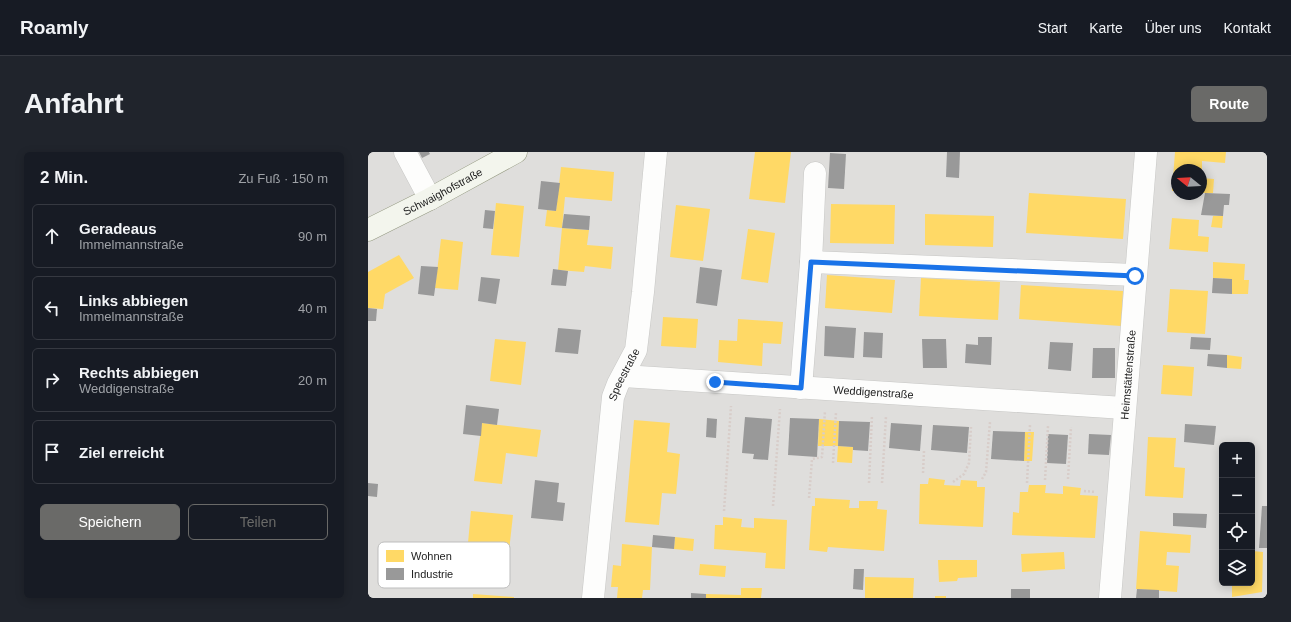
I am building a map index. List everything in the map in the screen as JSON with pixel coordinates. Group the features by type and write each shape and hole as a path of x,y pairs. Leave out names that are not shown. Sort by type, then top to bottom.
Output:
{"street":[{"path":"405,152 430,199"},
{"name":"Schwaighofstraße","path":"368,230 430,199 516,152"},
{"name":"Speestraße","path":"593,598 613,397 636,350 656,152"},
{"name":"Heimstättenstraße","path":"1110,598 1124,408 1146,152"},
{"path":"801,388 811,262 815,173"},
{"path":"811,262 1135,276"},
{"name":"Weddigenstraße","path":"622,376 1124,408"}],"path":[{"path":"724,511 731,403"},
{"path":"773,506 780,403"},
{"path":"809,498 812,459 822,457 825,404"},
{"path":"833,463 836,405"},
{"path":"869,483 872,422"},
{"path":"882,483 885,424"},
{"path":"953,482 964,474 969,463 971,427"},
{"path":"982,479 986,472 989,428"},
{"path":"1027,483 1030,433"},
{"path":"1045,480 1047,433"},
{"path":"1068,478 1070,436"},
{"path":"923,473 924,451"}],"shaded area":[{"path":"368,152 1267,152 1267,598 368,598"}],"building: Wohnen":[{"path":"755,152 791,152 785,203 749,199"},
{"path":"1175,152 1226,152 1225,163 1202,161 1202,164 1174,164"},
{"path":"561,167 614,172 612,201 565,197 562,228 545,226 547,210 556,211"},
{"path":"1207,178 1214,179 1213,193 1207,193"},
{"path":"1029,193 1126,199 1123,239 1026,233"},
{"path":"496,203 524,206 519,257 491,255"},
{"path":"831,204 895,205 894,244 830,243"},
{"path":"676,205 710,209 703,261 670,257"},
{"path":"925,214 994,216 993,247 925,245"},
{"path":"1213,216 1223,216 1222,228 1211,227"},
{"path":"1172,218 1199,220 1198,236 1209,237 1208,252 1169,249"},
{"path":"562,228 589,230 587,245 613,247 611,269 585,266 584,272 558,270"},
{"path":"748,229 775,233 768,283 741,279"},
{"path":"441,239 463,242 458,290 435,288"},
{"path":"399,255 414,278 385,294 383,309 368,308 368,272"},
{"path":"1213,262 1245,264 1244,280 1249,280 1248,294 1232,294 1232,279 1213,278"},
{"path":"827,275 895,280 892,313 825,308"},
{"path":"921,278 1000,282 998,320 919,316"},
{"path":"1021,285 1123,291 1121,326 1019,319"},
{"path":"1170,289 1208,291 1205,334 1167,332"},
{"path":"663,317 698,319 696,348 661,346"},
{"path":"738,319 783,322 781,344 763,343 762,366 718,362 719,340 737,341"},
{"path":"495,339 526,342 521,385 490,381"},
{"path":"1227,355 1242,357 1241,369 1227,368"},
{"path":"1163,365 1194,367 1192,396 1161,394"},
{"path":"819,419 839,421 838,446 818,446"},
{"path":"634,420 670,423 667,452 680,454 676,494 662,493 659,525 625,522"},
{"path":"482,423 541,430 537,457 506,453 502,484 474,481"},
{"path":"1025,432 1034,432 1032,461 1024,461"},
{"path":"1148,437 1176,438 1174,467 1185,468 1183,498 1145,496"},
{"path":"838,446 853,447 852,463 837,462"},
{"path":"929,478 945,480 944,485 960,486 961,480 977,481 977,487 985,487 983,527 919,524 920,484 928,484"},
{"path":"1029,485 1046,485 1045,493 1063,494 1063,486 1081,488 1080,495 1098,496 1095,538 1012,535 1013,512 1019,513 1020,492 1028,492"},
{"path":"815,498 850,500 849,508 859,508 859,501 878,501 877,509 887,510 884,551 828,547 827,552 809,550 812,506 815,506"},
{"path":"471,511 513,515 510,542 468,542"},
{"path":"723,517 742,519 741,527 754,528 754,518 787,520 785,569 765,568 766,553 714,549 715,525 723,525"},
{"path":"1140,531 1191,535 1190,553 1167,552 1166,565 1179,566 1177,592 1136,589"},
{"path":"675,537 694,539 693,551 674,549"},
{"path":"622,544 652,547 650,590 643,590 642,598 617,598 618,587 611,587 613,565 621,566"},
{"path":"1255,551 1263,552 1262,592 1232,597 1232,586 1255,586"},
{"path":"1064,552 1065,569 1022,572 1021,554"},
{"path":"938,560 977,560 977,577 958,578 957,581 939,582"},
{"path":"700,564 726,566 725,577 699,575"},
{"path":"865,577 914,578 913,598 865,598"},
{"path":"741,588 762,588 761,598 706,598 706,594 741,595"},
{"path":"473,594 514,597 514,598 473,598"},
{"path":"935,596 946,596 946,598 935,598"}],"building: Industrie":[{"path":"419,152 429,152 430,154 422,158"},
{"path":"947,152 960,152 959,178 946,177"},
{"path":"830,153 846,154 844,189 828,188"},
{"path":"541,181 560,183 556,211 538,209"},
{"path":"1207,193 1230,194 1229,205 1224,205 1223,216 1201,215 1204,200 1207,200"},
{"path":"485,210 495,211 493,229 483,228"},
{"path":"564,214 590,216 589,230 562,228"},
{"path":"421,266 438,267 434,296 418,294"},
{"path":"700,267 722,270 717,306 696,303"},
{"path":"553,269 568,271 566,286 551,285"},
{"path":"481,277 500,279 496,304 478,301"},
{"path":"1213,278 1232,279 1232,294 1212,293"},
{"path":"368,308 377,309 376,321 368,321"},
{"path":"825,326 856,328 854,358 824,356"},
{"path":"558,328 581,330 578,354 555,352"},
{"path":"864,332 883,333 882,358 863,357"},
{"path":"978,337 992,337 991,365 965,363 966,344 978,345"},
{"path":"1191,337 1211,338 1210,350 1190,349"},
{"path":"922,339 946,339 947,368 923,368"},
{"path":"1050,342 1073,343 1071,371 1048,369"},
{"path":"1093,348 1115,348 1115,378 1092,378"},
{"path":"1208,354 1227,355 1227,368 1207,366"},
{"path":"466,405 499,409 497,425 482,423 481,436 463,434"},
{"path":"745,417 772,419 768,460 753,459 754,454 742,453"},
{"path":"707,418 717,419 716,438 706,437"},
{"path":"790,418 819,419 817,457 788,455"},
{"path":"839,421 870,422 868,451 853,450 853,447 838,446"},
{"path":"891,423 922,425 920,451 889,448"},
{"path":"1185,424 1216,426 1214,445 1184,442"},
{"path":"933,425 969,427 967,453 931,450"},
{"path":"993,431 1025,432 1024,461 991,459"},
{"path":"1048,434 1068,435 1066,464 1047,463"},
{"path":"1089,434 1111,435 1109,455 1088,454"},
{"path":"535,480 559,483 557,502 565,503 563,521 531,518"},
{"path":"368,483 378,484 377,497 368,496"},
{"path":"1262,506 1267,506 1267,548 1259,548"},
{"path":"1173,513 1207,514 1206,528 1173,526"},
{"path":"653,535 675,537 674,549 652,547"},
{"path":"854,569 864,569 863,590 853,589"},
{"path":"1011,589 1030,589 1030,598 1011,598"},
{"path":"1137,589 1159,590 1159,598 1136,598"},
{"path":"691,593 706,594 706,598 691,598"}],"route":[{"path":"715,382 801,388 811,262 1135,276"}]}
